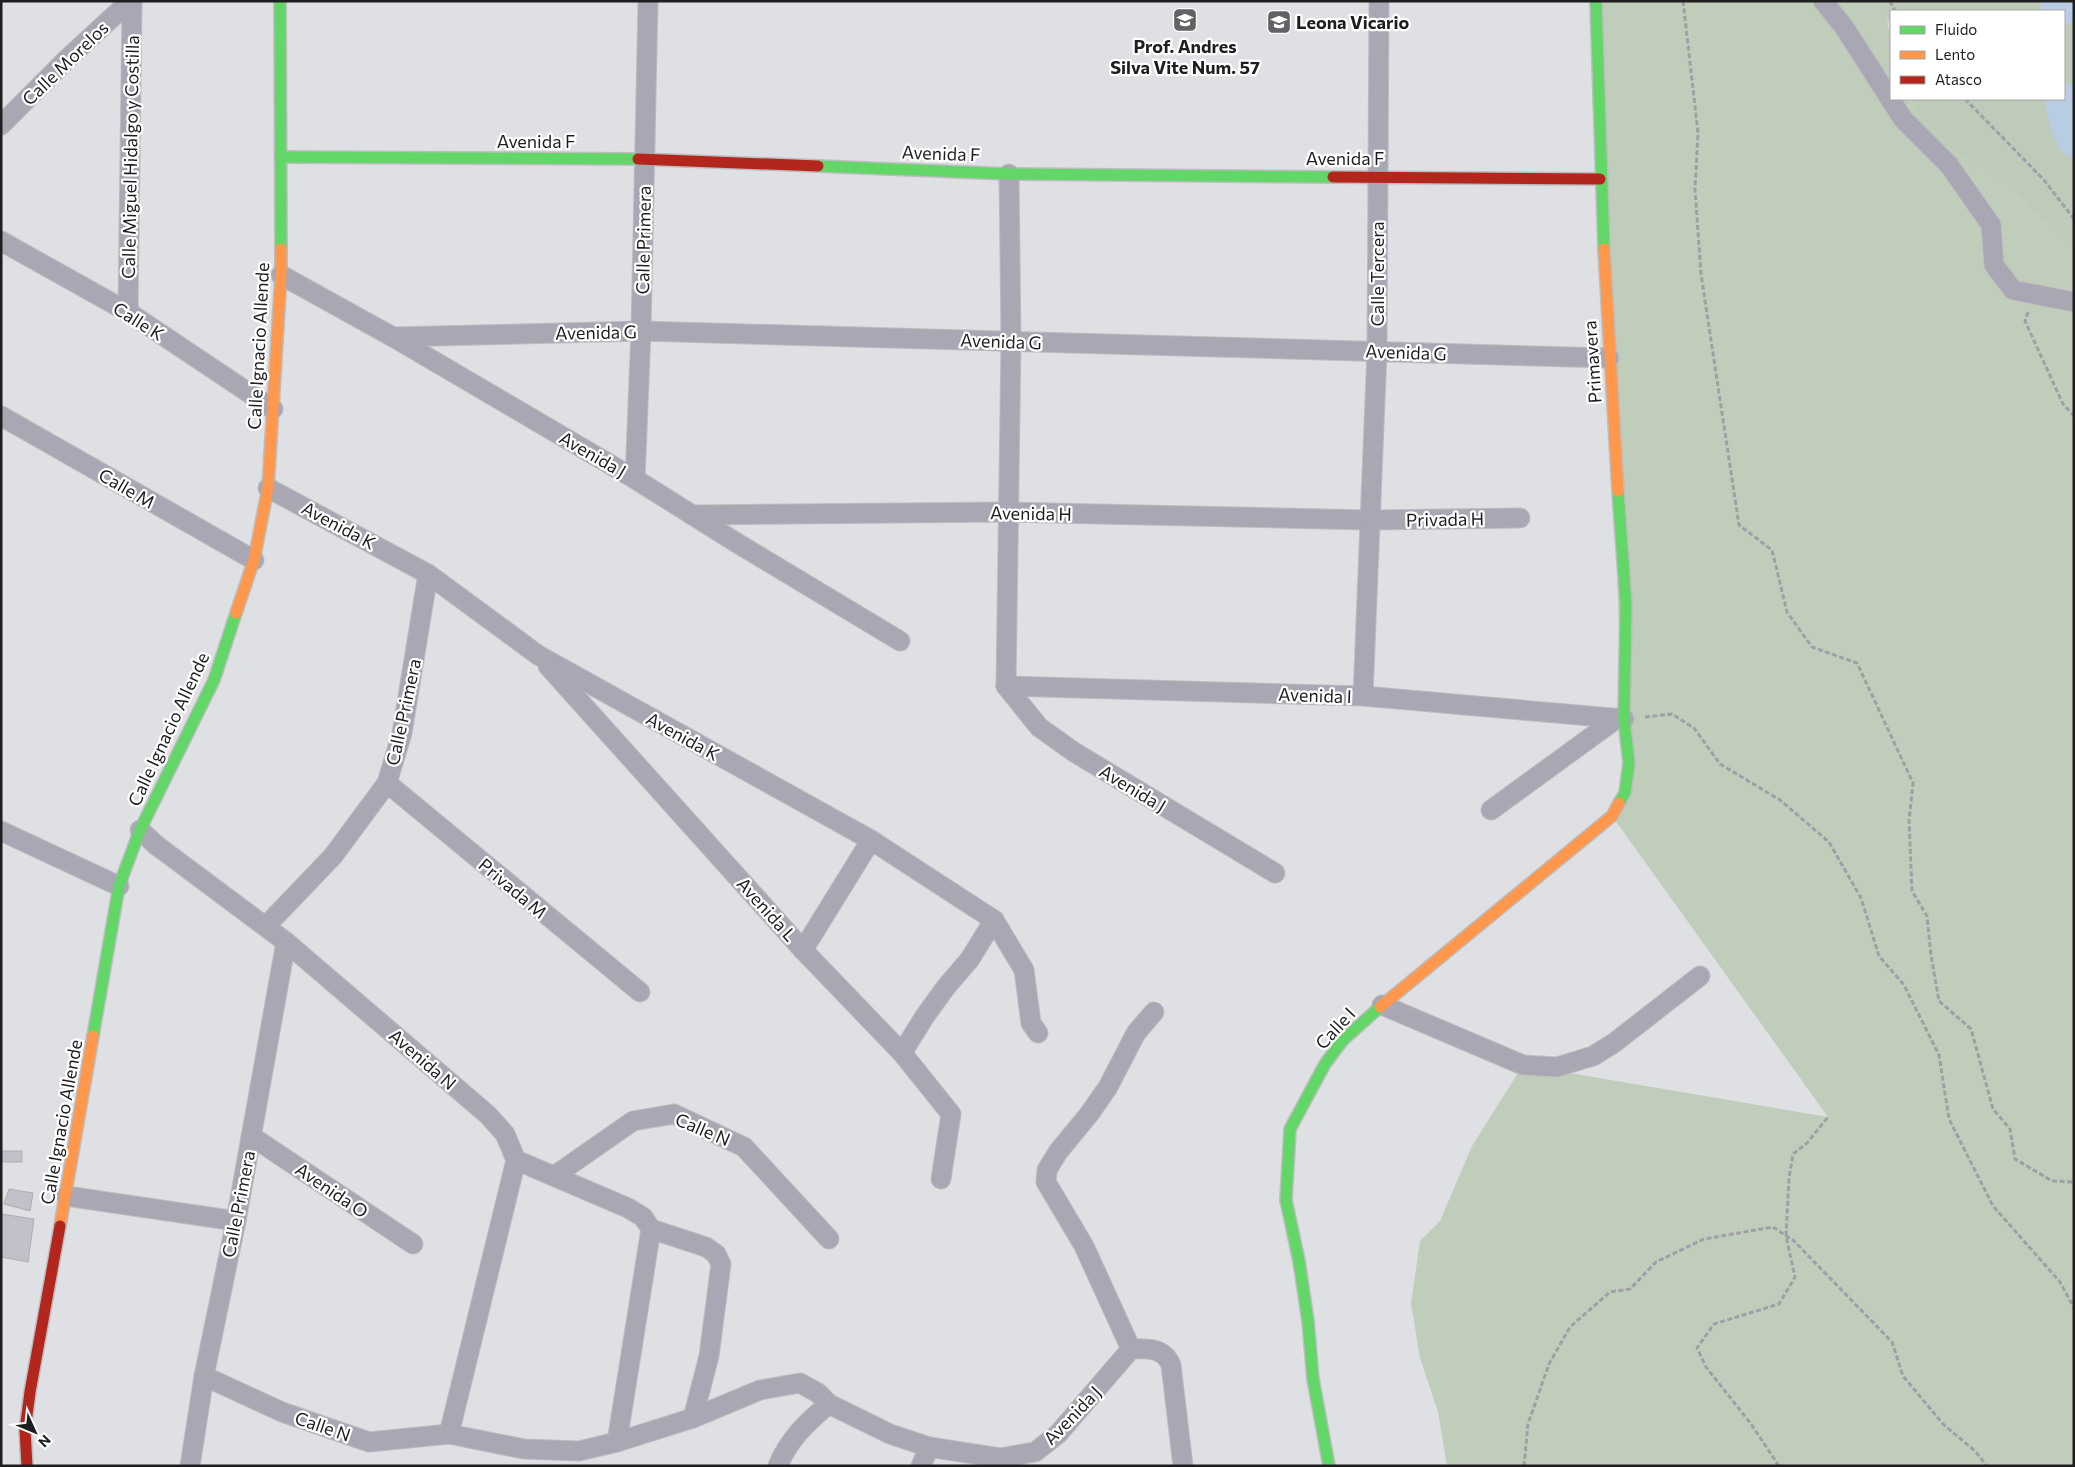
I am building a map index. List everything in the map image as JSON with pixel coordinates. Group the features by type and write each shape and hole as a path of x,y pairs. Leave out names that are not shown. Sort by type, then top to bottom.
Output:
{"street":[{"name":"Calle Morelos","path":"1,125 67,59 131,1"},
{"name":"Calle Miguel Hidalgo y Costilla","path":"128,312 131,1"},
{"name":"Calle Ignacio Allende","path":"27,1466 24,1430 30,1392 66,1196 119,886 140,830 214,680 254,560 268,488 281,275 280,1"},
{"name":"Calle Primera","path":"635,479 641,331 648,1"},
{"name":"Calle Tercera","path":"1363,696 1377,351 1379,1"},
{"name":"Primavera","path":"1596,1 1600,179 1608,358 1626,605 1620,719"},
{"path":"1823,1 1844,27 1890,100"},
{"path":"1890,100 1903,120 1950,165 1992,225 1994,265 2013,290 2074,302"},
{"name":"Avenida F","path":"281,157 645,159 1009,174 1600,179"},
{"path":"1006,686 1007,512 1011,341 1009,174"},
{"name":"Calle K","path":"1,240 128,312 273,409"},
{"name":"Avenida J","path":"281,275 393,337 635,479 692,516 900,641"},
{"name":"Avenida G","path":"393,337 641,331 1608,358"},
{"name":"Calle M","path":"1,416 254,560"},
{"name":"Avenida K","path":"268,488 428,574 538,655 871,840 994,920 1024,970 1031,1023 1038,1033"},
{"name":"Avenida H","path":"692,516 1007,512 1370,520"},
{"name":"Privada H","path":"1370,520 1520,518"},
{"name":"Calle Primera","path":"266,926 333,856 387,783 402,733 428,574"},
{"name":"Avenida L","path":"538,655 804,950 902,1053 952,1114 941,1179"},
{"name":"Avenida J","path":"1006,686 1039,727 1074,752 1275,873"},
{"name":"Avenida I","path":"1006,686 1363,696 1620,719"},
{"path":"1491,810 1620,719"},
{"name":"Calle I","path":"1329,1466 1313,1379 1308,1321 1300,1270 1286,1200 1290,1129 1325,1064 1343,1040 1612,816 1625,793 1628,770 1620,719"},
{"name":"Privada M","path":"387,783 640,992"},
{"name":"Avenida N","path":"140,830 156,845 286,942 488,1115 504,1134 516,1160"},
{"path":"1,831 119,886"},
{"path":"804,950 871,840"},
{"path":"902,1053 925,1016 970,959 994,920"},
{"name":"Calle Primera","path":"190,1466 204,1376 236,1221 286,942"},
{"path":"1382,1006 1523,1065 1557,1067 1593,1056 1614,1043 1700,976"},
{"path":"1154,1012 1136,1033 1108,1087 1090,1113 1058,1152 1047,1170 1046,1182 1084,1246 1131,1350 1151,1347 1168,1357 1171,1365 1183,1466"},
{"name":"Calle N","path":"554,1176 633,1121 674,1114 744,1147 829,1239"},
{"name":"Avenida O","path":"251,1136 413,1244"},
{"path":"449,1434 516,1160 628,1208 643,1217 651,1229 706,1247 716,1254 722,1264 709,1356 693,1418"},
{"path":"66,1196 236,1221"},
{"path":"617,1442 651,1229"},
{"name":"Avenida J","path":"693,1418 760,1390 800,1383 818,1393 829,1404 890,1434 929,1448 1000,1458 1035,1452 1058,1434 1131,1350"},
{"name":"Calle N","path":"204,1376 282,1412 370,1442 449,1434 524,1449 580,1451 617,1442 693,1418"},
{"path":"778,1466 791,1441 809,1420 829,1404"},
{"path":"921,1466 929,1448"}],"path":[{"path":"1683,1 1698,133 1695,189 1701,274 1739,525 1772,550 1788,612 1812,646 1857,663 1913,783 1909,821 1912,891 1928,916 1931,954 1939,1000 1971,1029 1993,1109 2010,1129 2015,1159 2052,1181 2074,1182"},
{"path":"1966,100 2044,180 2074,219"},
{"path":"2031,305 2025,320 2063,404 2074,416"},
{"path":"1620,719 1672,714 1694,728 1720,764 1780,800 1829,842 1861,898 1879,956 1904,985 1939,1055 1949,1119 1993,1206 2060,1282 2074,1308"},
{"path":"1780,1466 1751,1424 1706,1367 1697,1348 1714,1324 1779,1304 1795,1277 1786,1236 1789,1178 1793,1154 1808,1143 1828,1117"},
{"path":"1524,1466 1528,1424 1549,1364 1570,1327 1610,1292 1630,1289 1656,1262 1704,1239 1773,1227 1794,1242 1892,1342 1903,1376 1943,1424 1975,1451 1987,1466"}],"green space":[{"path":"1596,1 1887,1 1890,33 1890,100 1911,100 1925,135 1995,176 2074,248 2074,1466 1447,1466 1438,1412 1420,1358 1411,1303 1420,1241 1440,1221 1472,1146 1523,1065 1828,1117 1612,816 1625,793"},
{"path":"1885,1 2074,1 2074,248 1995,176 1925,135 1911,100 2065,100 2065,10 1890,10 1890,31"}],"building":[{"path":"1,1151 22,1151 22,1162 1,1162"},
{"path":"9,1189 33,1193 30,1211 4,1204"},
{"path":"1,1214 34,1219 28,1262 1,1257"}],"waterway":[{"path":"2058,1 2058,10"},
{"path":"2062,100 2066,121 2074,140"}],"traffic: fast":[{"path":"280,1 281,249"},
{"path":"1596,1 1604,249"},
{"path":"281,157 638,159"},
{"path":"818,166 1009,174 1333,177"},
{"path":"1618,491 1626,605 1624,719 1629,763 1625,793 1619,803"},
{"path":"93,1036 119,886 140,830 214,680 236,613"},
{"path":"1329,1466 1313,1379 1308,1321 1299,1261 1286,1200 1290,1129 1325,1064 1343,1040 1380,1007"}],"traffic: slow":[{"path":"236,613 254,560 268,488 281,249"},
{"path":"1604,249 1618,491"},
{"path":"1380,1007 1612,816 1619,803"},
{"path":"60,1226 93,1036"}],"traffic: jam":[{"path":"638,159 818,166"},
{"path":"1333,177 1600,179"},
{"path":"27,1466 25,1430 30,1392 60,1226"}],"place":[{"name":"Prof. Andres Silva Vite Num. 57","path":"1185,20"},
{"name":"Leona Vicario","path":"1279,22"}]}
